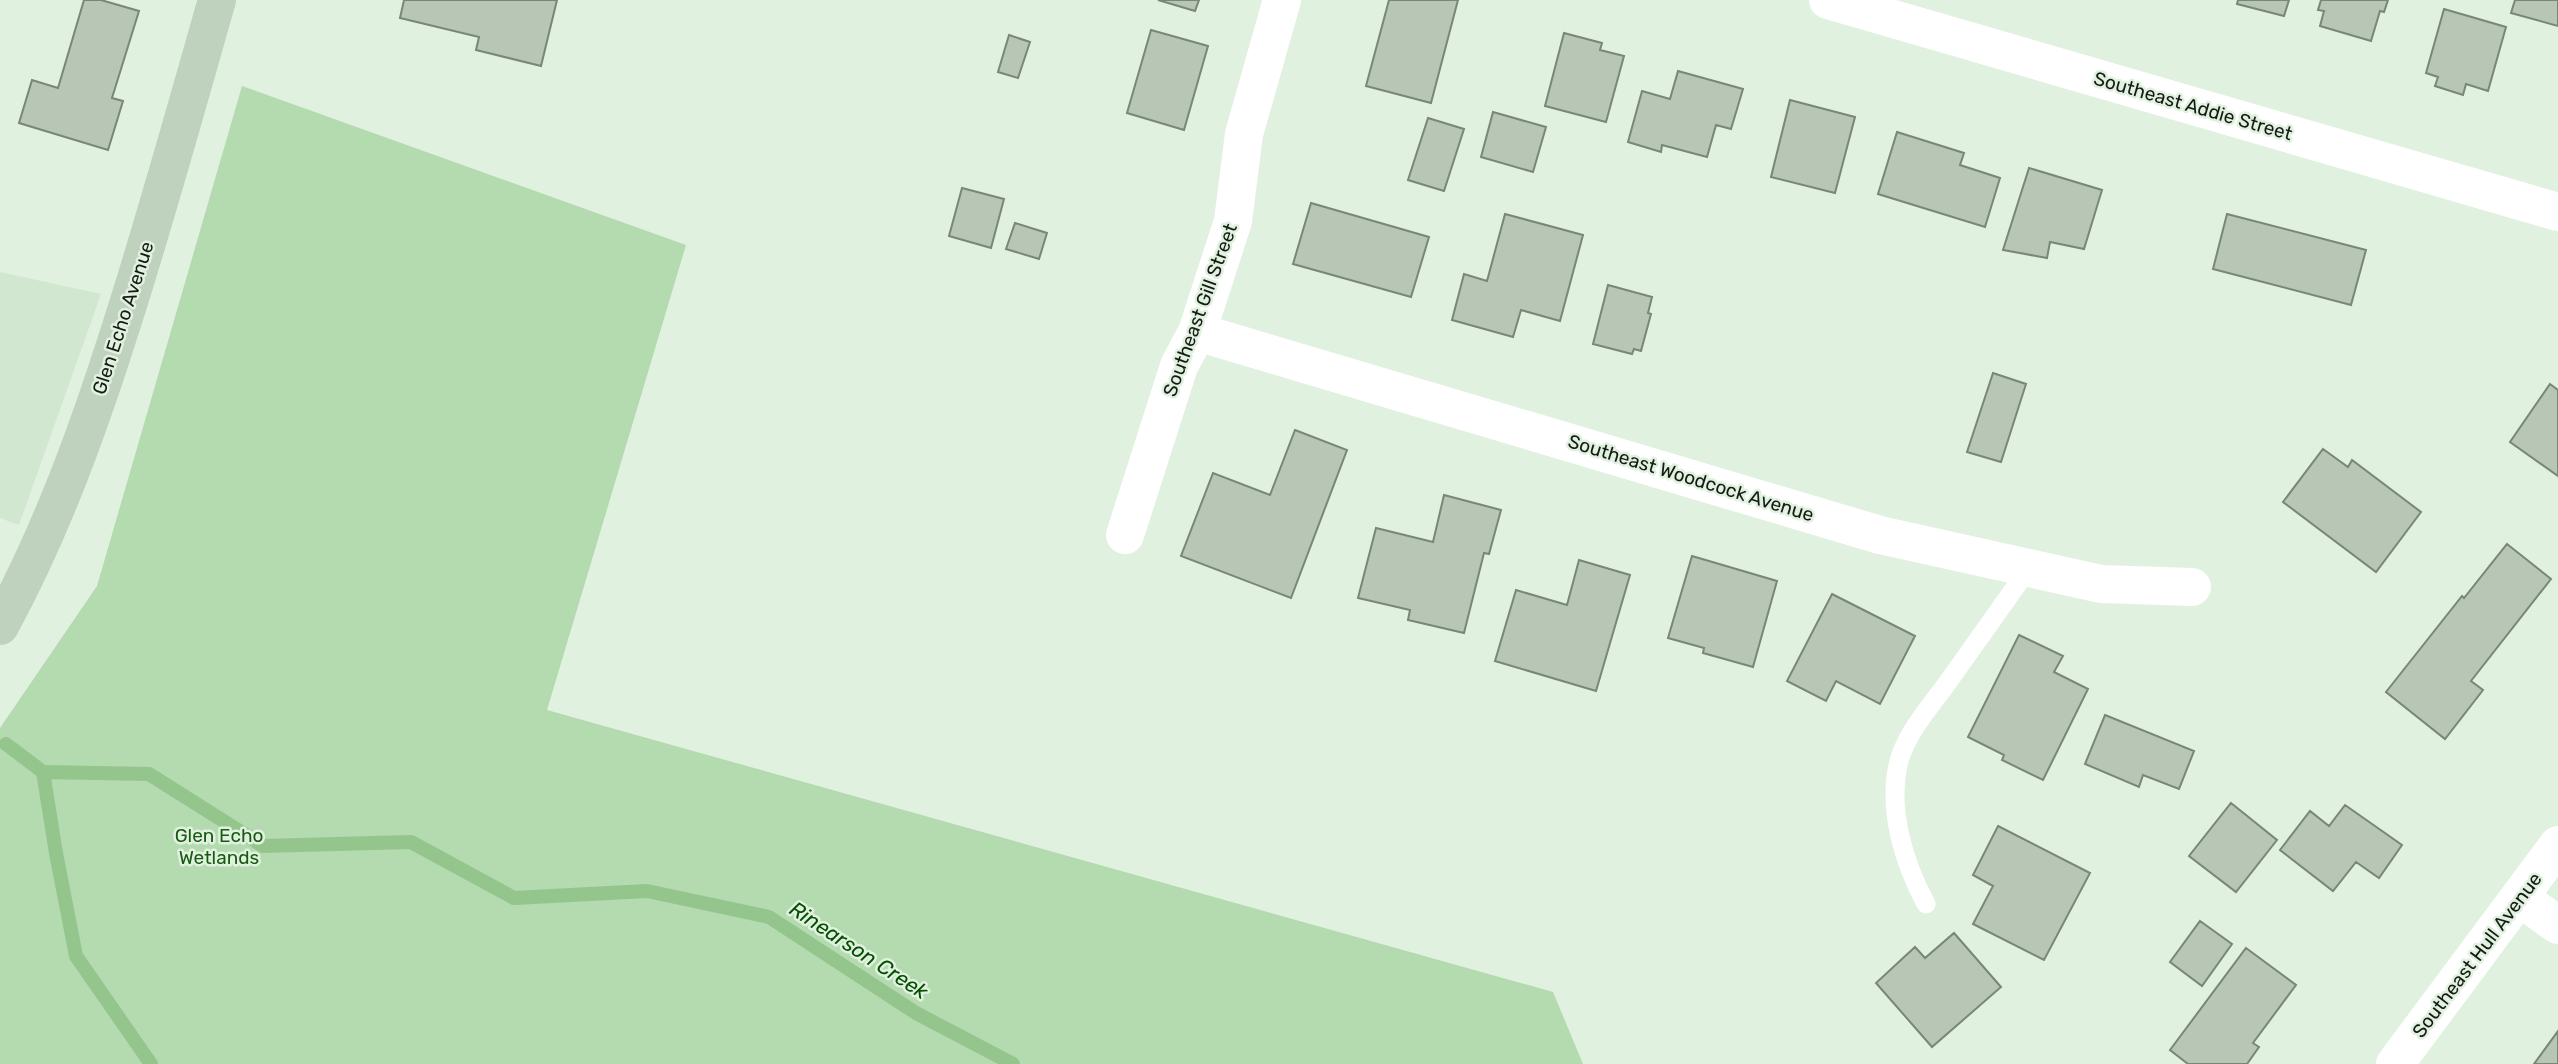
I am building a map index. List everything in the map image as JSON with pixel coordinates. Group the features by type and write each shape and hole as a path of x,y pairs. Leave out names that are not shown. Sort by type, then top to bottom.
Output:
{"street":[{"name":"Glen Echo Avenue","path":"0,626 32,565 94,409 149,235 217,0"},
{"name":"Southeast Gill Street","path":"1125,535 1179,366 1197,331 1233,221 1244,134 1282,0"},
{"name":"Southeast Addie Street","path":"1828,0 2558,212"},
{"name":"Southeast Woodcock Avenue","path":"1197,331 1880,535 2101,584 2192,587"},
{"name":"Southeast Hull Avenue","path":"2395,1064 2558,845"},
{"path":"2520,898 2558,925"}],"lane":[{"path":"1926,904 1915,883 1898,831 1895,796 1898,763 1913,730 2029,568"}],"shaded area":[{"path":"0,272 101,294 19,525 0,518"}],"green space":[{"name":"Glen Echo Wetlands","path":"242,86 686,245 547,710 1553,992 1583,1064 0,1064 0,728 97,586"}],"building":[{"path":"84,0 101,0 139,11 112,98 123,101 108,150 19,123 32,80 58,88"},
{"path":"404,0 557,0 541,66 476,50 479,37 400,18"},
{"path":"1158,0 1199,0 1195,11"},
{"path":"1389,0 1458,0 1431,103 1366,86"},
{"path":"2238,0 2289,0 2284,16 2237,4"},
{"path":"2321,0 2388,0 2384,12 2380,11 2371,41 2320,26 2324,11 2318,10"},
{"path":"2515,0 2558,0 2558,26 2511,13"},
{"path":"2444,9 2506,27 2488,91 2466,84 2463,95 2435,86 2438,77 2426,73"},
{"path":"1151,30 1208,46 1184,130 1127,113"},
{"path":"1564,33 1602,43 1600,50 1624,56 1606,122 1545,106"},
{"path":"1009,35 1030,42 1018,78 998,72"},
{"path":"1678,71 1743,89 1731,129 1716,125 1707,157 1662,145 1661,152 1628,142 1642,91 1670,99"},
{"path":"1790,100 1855,117 1835,193 1771,177"},
{"path":"1493,112 1546,127 1533,172 1481,157"},
{"path":"1428,118 1464,129 1444,191 1408,180"},
{"path":"1897,132 1964,153 1960,165 2000,178 1985,227 1878,194"},
{"path":"2029,168 2102,190 2084,249 2050,242 2047,258 2003,250"},
{"path":"962,188 1004,199 991,248 949,236"},
{"path":"1311,203 1429,237 1411,297 1293,264"},
{"path":"1505,214 1583,235 1560,321 1521,310 1513,337 1452,320 1464,274 1487,281"},
{"path":"2227,214 2366,250 2351,305 2213,269"},
{"path":"1015,223 1047,233 1039,259 1006,249"},
{"path":"1608,285 1652,297 1648,313 1651,314 1641,351 1634,349 1632,354 1593,344"},
{"path":"1993,373 2026,384 2001,462 1967,452"},
{"path":"2550,384 2558,390 2558,476 2510,442"},
{"path":"1295,430 1347,450 1291,598 1181,556 1213,473 1270,495"},
{"path":"2323,449 2348,467 2352,460 2421,512 2376,572 2283,502"},
{"path":"1444,495 1501,510 1489,554 1484,553 1464,633 1408,620 1410,610 1358,598 1376,528 1433,542"},
{"path":"2507,544 2551,579 2471,681 2483,690 2445,739 2386,692"},
{"path":"1692,556 1777,581 1753,667 1703,653 1704,648 1668,638"},
{"path":"1579,560 1630,575 1596,691 1495,661 1516,590 1567,605"},
{"path":"1832,594 1915,636 1880,704 1836,681 1826,701 1787,681"},
{"path":"2019,635 2063,656 2054,672 2088,689 2043,780 2002,760 2004,755 1968,737"},
{"path":"2105,715 2194,751 2179,789 2143,775 2139,787 2085,764"},
{"path":"2231,803 2277,840 2236,892 2189,856"},
{"path":"2345,805 2402,845 2379,878 2356,862 2333,891 2280,850 2310,811 2329,826"},
{"path":"1998,826 2090,873 2044,960 1973,924 1993,886 1973,875"},
{"path":"2200,921 2232,944 2202,986 2170,962"},
{"path":"1954,933 2001,987 1932,1047 1876,983 1915,947 1925,958"},
{"path":"2246,948 2296,985 2253,1043 2259,1047 2247,1064 2188,1064 2170,1050"},
{"path":"2558,1031 2558,1064 2534,1064"}],"waterway":[{"name":"Rinearson Creek","path":"6,744 43,772 149,774 263,846 411,842 514,898 647,891 769,917 916,1013 1013,1064"},
{"path":"43,772 76,956 151,1064"}]}
